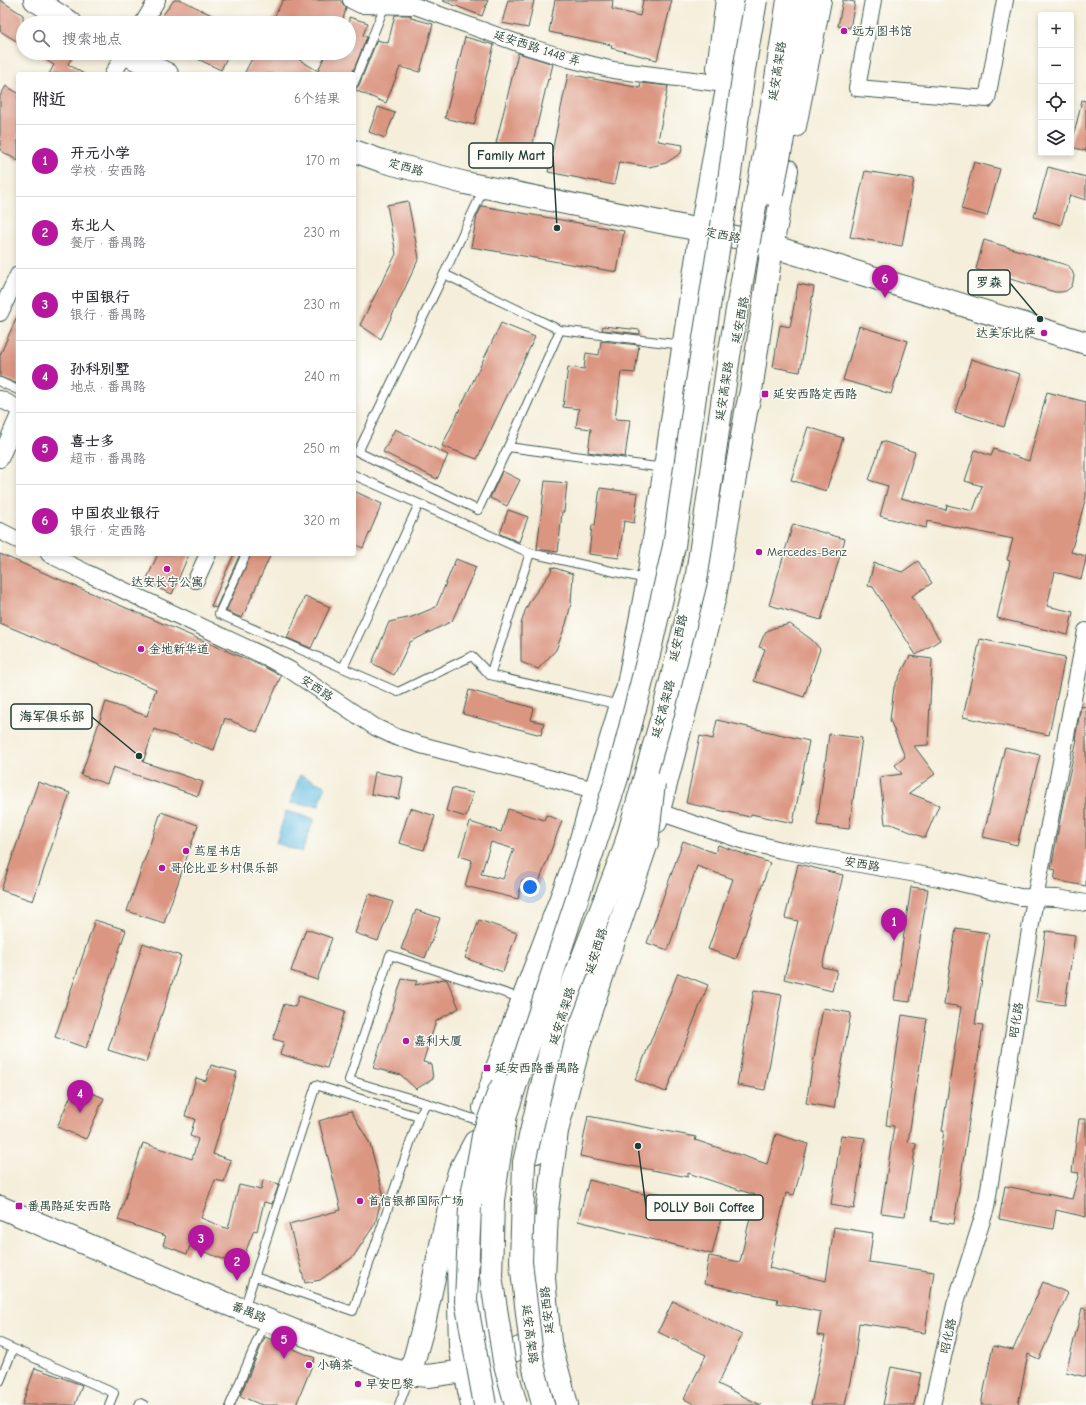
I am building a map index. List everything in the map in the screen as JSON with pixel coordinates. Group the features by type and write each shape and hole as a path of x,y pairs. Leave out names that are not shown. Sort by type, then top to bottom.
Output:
{"main road":[{"path":"35,0 60,16"},
{"path":"719,128 717,83 727,0"},
{"path":"744,70 745,0"},
{"path":"497,1405 488,1361 477,1268 485,1156 520,1037 524,1000 572,869 595,790 627,690 648,579 701,230 719,128 745,0"},
{"name":"延安高架路","path":"516,1405 504,1361 491,1276 493,1200 506,1114 520,1037 617,778 649,654 674,546 697,382 756,0"},
{"name":"延安高架路","path":"543,1405 533,1364 521,1262 524,1162 556,1026 624,850 662,717 696,581 730,356 788,0"},
{"name":"延安西路","path":"567,1405 550,1343 544,1278 529,1248 533,1165 575,1014 651,809 699,539 763,244 798,0"},
{"path":"730,356 758,261 782,143 807,0"},
{"path":"544,1278 557,1206 566,1130 651,809 715,596 746,412 751,391 763,244 820,0"},
{"path":"139,60 162,72"},
{"name":"定西路","path":"356,152 382,161 484,187 701,230 763,244 1086,343"},
{"path":"699,539 735,479"},
{"path":"544,1278 548,1211 557,1131 579,1046 647,843 662,717"},
{"path":"472,1405 460,1347 457,1221 480,1121 495,1072 520,1037"},
{"path":"485,1405 466,1301 470,1207 483,1136 520,1037"},
{"path":"410,1374 424,1324 459,1172 475,1142"},
{"name":"番禺路","path":"0,1207 205,1295 390,1369 410,1374 428,1376 465,1371 520,1348 550,1343"}],"street":[{"path":"147,16 157,0"},
{"path":"873,0 858,88 985,105 1005,0"},
{"name":"延安西路 1448 弄","path":"356,2 385,6 416,6 526,46 613,70 717,83"},
{"path":"114,72 121,60"},
{"path":"1,308 16,281"},
{"path":"0,399 16,407"},
{"path":"0,460 16,422"},
{"path":"0,532 16,539"},
{"name":"安西路","path":"53,556 264,656 290,670 375,727 396,737 421,745 595,790"},
{"path":"196,580 207,556"},
{"name":"昭化路","path":"932,1405 954,1305 986,1208 1035,898 1086,631"},
{"name":"安西路","path":"651,809 741,840 781,850 939,878 1012,895 1035,898 1057,898 1086,903"}],"lane":[{"path":"356,78 385,6"},
{"path":"484,187 444,274 358,452 478,510 508,448 560,330"},
{"path":"444,274 560,330 684,345"},
{"path":"0,382 16,389"},
{"path":"508,448 665,468"},
{"path":"356,476 530,554 648,579"},
{"path":"343,668 419,504"},
{"path":"490,675 530,554"},
{"path":"245,556 219,614 398,692 472,656 490,675 621,706"},
{"path":"480,1121 349,1080 390,955 524,1000"},
{"path":"244,1310 316,1085 419,1117"},
{"path":"255,1277 353,1311 419,1117 426,1103"},
{"path":"230,1405 266,1319"},
{"path":"0,1343 114,1394 109,1405"},
{"path":"0,1381 13,1349"},
{"path":"399,1405 410,1374"},
{"path":"139,1405 140,1403 144,1405"}],"water":[{"path":"300,775 325,786 319,806 290,803"},
{"path":"286,811 314,819 302,852 276,843"}],"building":[{"path":"0,0 23,16 16,16 16,41 0,31"},
{"path":"174,0 181,0 214,16 162,16"},
{"path":"283,0 340,0 346,8 344,16 275,16"},
{"path":"443,0 488,0 482,16"},
{"path":"508,0 534,0 528,28 502,23"},
{"path":"555,0 613,0 612,9 640,16 643,0 672,0 657,60 611,48 612,45 549,32"},
{"path":"843,0 855,2 850,28 838,26"},
{"path":"395,15 408,15 411,16 411,18 433,24 420,72 400,67 386,103 356,90 356,89 359,85 377,40 388,43"},
{"path":"356,19 368,23 363,35 367,37 353,72 245,72 251,60 300,60 318,71 323,60 356,60"},
{"path":"465,37 494,45 474,125 445,118"},
{"path":"518,53 553,64 531,151 496,143"},
{"path":"46,60 71,60 68,64 81,72 50,72 54,65"},
{"path":"200,60 226,60 221,70"},
{"path":"568,74 640,88 641,83 668,86 658,141 683,145 681,153 666,163 649,167 619,162 614,185 548,172"},
{"path":"6,86 16,92 16,160 0,150 0,96"},
{"path":"1082,100 1086,101 1086,151 1074,148 1074,134"},
{"path":"378,107 395,113 385,138 369,132"},
{"path":"974,162 1000,169 987,216 961,209"},
{"path":"1048,167 1086,177 1086,200 1070,195 1061,225 1034,217"},
{"path":"865,171 914,179 902,246 850,237"},
{"path":"408,201 419,258 381,339 360,325 396,254 387,205"},
{"path":"482,206 624,231 617,272 471,247 477,216"},
{"path":"984,240 1069,266 1074,276 1071,287 1066,291 1055,292 976,269"},
{"path":"798,284 814,287 800,372 773,367 780,325 790,327"},
{"path":"16,319 16,383 0,377 0,355"},
{"path":"501,323 535,337 477,459 442,446"},
{"path":"603,326 640,330 640,334 602,330"},
{"path":"859,326 908,341 891,394 843,380"},
{"path":"601,341 639,345 635,373 621,372 615,419 630,420 625,457 588,452 591,429 576,427 579,409 563,407 568,367 584,369 586,353 599,355"},
{"path":"971,359 1020,374 1004,427 955,412"},
{"path":"1047,392 1086,402 1086,497 1071,552 1086,556 1086,559 1081,579 1055,572 1047,606 1073,612 1068,635 997,618 1010,561 1007,560 1013,539 927,521 926,528 880,516 888,486 869,480 882,441 915,452 901,498 946,510 947,505 973,511 982,486 965,481 975,450 991,456 994,449 1029,461"},
{"path":"808,427 843,438 826,491 791,480"},
{"path":"395,429 448,455 437,479 383,452"},
{"path":"502,471 520,480 507,506 490,498"},
{"path":"545,481 567,483 564,512 562,512 558,552 537,549"},
{"path":"600,488 638,493 634,523 624,521 619,558 589,554 592,525 595,525"},
{"path":"356,492 382,504 363,548 356,545"},
{"path":"508,510 528,517 519,542 500,534"},
{"path":"793,524 845,539 821,620 769,605"},
{"name":"金地新华道","path":"0,554 262,666 281,676 257,732 225,718 214,750 154,729 143,762 203,782 198,796 113,767 107,784 81,775 106,702 147,716 156,689 0,623"},
{"name":"达安长宁公寓","path":"157,556 188,556 172,594 145,583"},
{"path":"233,556 239,556 216,608 211,606"},
{"path":"250,556 270,556 242,618 226,611"},
{"path":"456,559 476,567 452,621 410,642 394,675 372,663 389,622 412,617 436,607"},
{"path":"918,561 932,583 912,596 940,640 916,655 873,587 868,586 874,563 902,572"},
{"path":"552,567 573,574 571,604 566,624 556,650 538,669 521,662 521,624 531,599 551,572"},
{"path":"305,596 330,607 311,648 287,638"},
{"path":"790,624 812,640 820,649 804,697 754,681 765,649 759,647 763,637 767,631 773,628"},
{"path":"980,639 1065,657 1049,735 963,717"},
{"path":"910,656 932,659 928,745 914,746 935,774 909,793 939,805 925,838 891,824 885,824 880,777 902,774 895,765 905,757 890,720 894,687"},
{"path":"469,690 534,708 531,720 544,723 541,735 463,714"},
{"path":"1081,706 1086,707 1086,886 1054,880 1056,870 1051,869 1077,739 1075,739"},
{"path":"717,720 809,741 793,823 751,814 750,817 686,803 700,736 713,739"},
{"path":"829,734 862,738 849,829 817,825"},
{"path":"1005,747 1040,755 1017,845 983,837"},
{"path":"375,772 403,777 399,799 371,794"},
{"path":"38,782 70,793 33,901 1,890"},
{"path":"452,788 473,793 466,817 446,811"},
{"path":"410,808 435,816 424,850 399,843"},
{"path":"508,809 544,820 546,815 562,821 538,885 522,880 518,899 465,886 472,860 459,856 470,822 501,832","holes":["491,842 514,849 503,879 481,874"]},
{"name":"哥伦比亚乡村俱乐部","path":"161,812 198,825 164,923 127,911"},
{"path":"683,841 715,853 718,845 770,863 736,959 708,949 733,879 697,866 668,950 647,943"},
{"path":"798,864 843,875 822,967 837,970 832,991 784,979 798,921 785,918"},
{"path":"911,887 928,889 910,1002 894,1000"},
{"path":"369,894 393,902 378,941 355,933"},
{"path":"416,910 440,918 425,958 401,949"},
{"path":"95,920 126,930 86,1048 55,1037"},
{"path":"479,920 517,933 503,972 465,958"},
{"path":"956,928 989,933 975,1024 983,1025 954,1224 931,1221 944,1131 942,1131 961,1007 944,1004"},
{"path":"306,929 332,938 317,980 291,971"},
{"path":"1046,931 1075,935 1065,1005 1036,1001"},
{"path":"143,943 181,956 146,1062 108,1050"},
{"path":"678,973 708,985 666,1092 635,1080"},
{"name":"嘉利大厦","path":"402,979 417,981 415,985 444,979 447,980 459,1008 436,1021 423,1062 431,1064 433,1079 416,1089 401,1075 373,1068"},
{"path":"754,990 782,995 765,1090 737,1085"},
{"path":"299,996 345,1011 327,1068 280,1054 284,1042 273,1039 284,1004 295,1007"},
{"path":"823,1008 851,1013 834,1108 806,1103"},
{"path":"902,1015 927,1019 908,1142 916,1144 905,1216 881,1213 894,1126 886,1125"},
{"path":"211,1065 237,1072 213,1154 231,1160 224,1182 215,1180 201,1218 228,1229 239,1185 261,1190 263,1180 279,1184 272,1204 264,1202 257,1231 254,1230 240,1266 190,1246 187,1254 163,1245 166,1236 118,1220 143,1143 192,1159 198,1139 190,1136 195,1119 185,1116 196,1078 206,1081"},
{"path":"75,1086 104,1098 86,1139 57,1127"},
{"name":"首信银都国际广场","path":"351,1111 370,1144 383,1193 375,1224 353,1257 320,1280 305,1283 289,1224 341,1210 319,1121"},
{"path":"588,1116 696,1137 695,1140 767,1164 776,1134 808,1144 794,1195 786,1193 769,1268 826,1281 834,1227 873,1233 869,1262 934,1272 925,1333 859,1323 855,1358 845,1405 811,1405 825,1336 817,1335 821,1312 777,1303 778,1299 704,1284 709,1256 740,1262 755,1195 688,1173 688,1177 580,1156"},
{"path":"1079,1119 1086,1119 1086,1217 1056,1210 1053,1229 999,1219 1005,1186 1072,1199 1079,1173 1072,1172"},
{"path":"841,1135 865,1138 854,1209 831,1205"},
{"path":"589,1180 722,1214 712,1254 578,1221"},
{"path":"1043,1282 1068,1293 1039,1359 1028,1354 1018,1405 981,1405 993,1346 1013,1350"},
{"path":"673,1301 742,1335 718,1384 761,1405 696,1405 684,1399 706,1355 658,1332"},
{"path":"1082,1308 1086,1309 1086,1377 1066,1372"},
{"path":"265,1337 315,1358 296,1405 262,1405 240,1396"},
{"path":"891,1367 921,1373 914,1405 883,1405"},
{"path":"35,1368 82,1385 75,1405 22,1405"}],"place":[{"name":"远方图书馆","path":"844,31"},
{"name":"Family Mart","path":"557,228"},
{"name":"中国农业银行","path":"885,298"},
{"name":"罗森","path":"1040,319"},
{"name":"达美乐比萨","path":"1044,333"},
{"name":"延安西路定西路","path":"765,394"},
{"name":"Mercedes-Benz","path":"759,552"},
{"name":"达安长宁公寓","path":"167,569"},
{"name":"金地新华道","path":"141,649"},
{"name":"海军俱乐部","path":"139,756"},
{"name":"茑屋书店","path":"186,851"},
{"name":"哥伦比亚乡村俱乐部","path":"162,868"},
{"name":"开元小学","path":"894,941"},
{"name":"嘉利大厦","path":"406,1041"},
{"name":"延安西路番禺路","path":"487,1068"},
{"name":"孙科别墅","path":"80,1113"},
{"name":"POLLY Boli Coffee","path":"638,1146"},
{"name":"首信银都国际广场","path":"360,1201"},
{"name":"番禺路延安西路","path":"19,1206"},
{"name":"中国银行","path":"201,1258"},
{"name":"东北人","path":"237,1281"},
{"name":"喜士多","path":"284,1359"},
{"name":"小确茶","path":"309,1365"},
{"name":"早安巴黎","path":"358,1384"}]}
